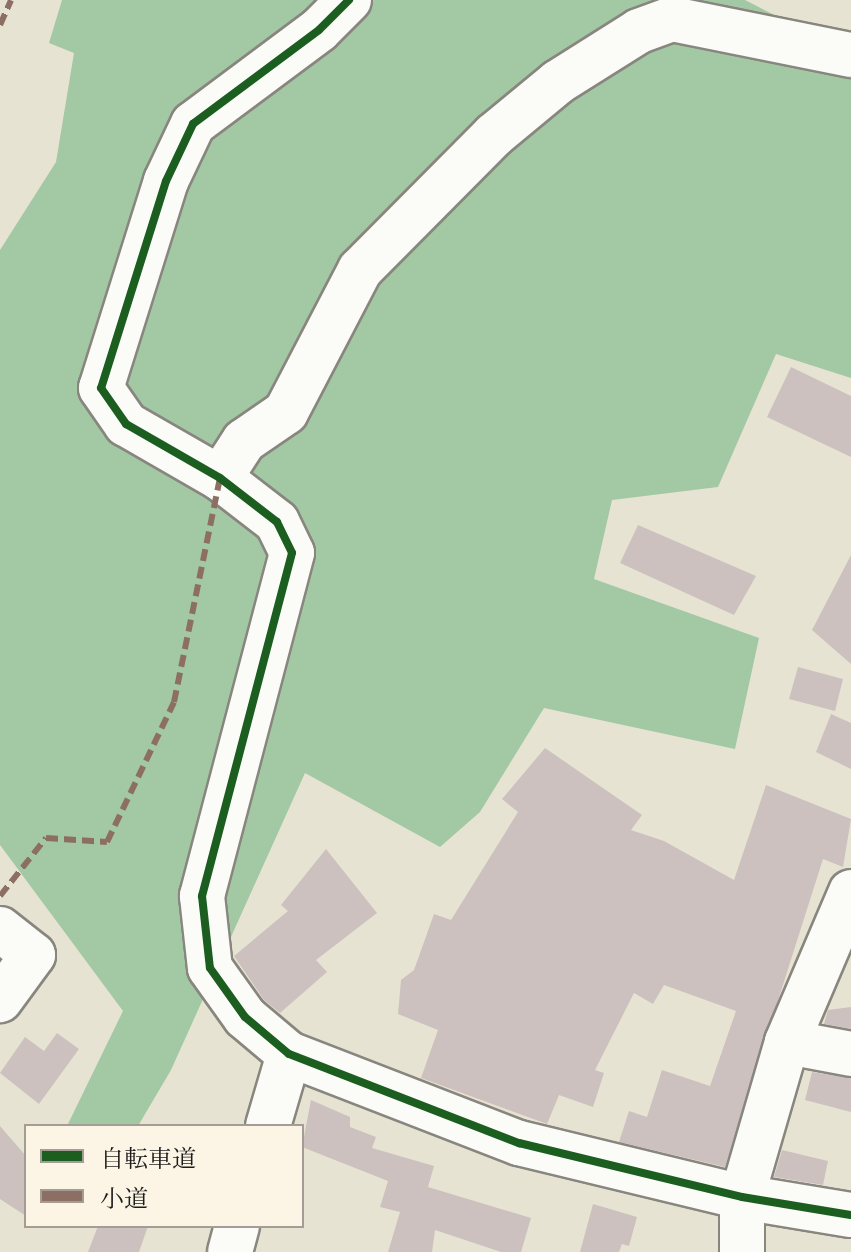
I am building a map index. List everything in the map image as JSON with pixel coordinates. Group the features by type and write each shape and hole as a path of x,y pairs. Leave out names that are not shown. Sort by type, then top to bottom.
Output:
{"street":[{"path":"349,0 319,30 193,124 166,181 101,388 126,424 220,478 277,522 292,553 202,896 202,924 210,968 245,1017 289,1054 519,1143 742,1197 851,1215"},
{"path":"220,478 244,441 286,412 360,270 494,135 558,82 639,31 672,19 851,55"},
{"path":"742,1252 742,1197 787,1042 851,892"},
{"path":"0,929 33,955 0,1000"},
{"path":"787,1042 851,1054"},
{"path":"269,1124 289,1054"},
{"path":"230,1252 236,1228"}],"green space":[{"path":"62,0 745,0 851,54 851,378 776,354 718,487 612,500 594,579 759,638 735,749 544,708 480,812 440,847 305,773 171,1070 139,1124 68,1124 123,1011 0,845 0,250 56,162 74,53 49,43"}],"building":[{"path":"791,367 851,396 851,457 767,417"},
{"path":"638,525 756,576 734,615 620,563"},
{"path":"851,555 851,664 812,630"},
{"path":"798,667 843,679 835,711 789,699"},
{"path":"831,714 851,723 851,769 816,752"},
{"path":"545,748 642,815 631,830 664,841 734,880 766,785 851,819 843,867 823,859 725,1167 619,1142 629,1111 647,1117 662,1070 710,1086 736,1011 664,985 653,1004 634,993 595,1070 604,1073 593,1107 559,1095 547,1124 421,1078 438,1030 398,1014 401,980 414,970 434,914 451,920 518,812 502,799"},
{"path":"326,849 377,913 316,960 327,972 280,1013 264,1000 234,956 288,911 281,905"},
{"path":"851,1007 851,1029 824,1024 828,1010"},
{"path":"57,1033 79,1049 39,1104 0,1073 25,1037 44,1051"},
{"path":"812,1072 851,1078 851,1112 805,1100"},
{"path":"311,1100 350,1117 350,1127 376,1137 372,1148 434,1166 428,1187 531,1218 521,1252 501,1252 435,1230 432,1252 388,1252 400,1212 380,1207 388,1181 304,1148"},
{"path":"0,1126 24,1154 24,1215 0,1199"},
{"path":"782,1150 828,1161 823,1185 774,1177"},
{"path":"593,1204 637,1217 629,1246 622,1244 619,1252 580,1252"},
{"path":"97,1228 147,1228 139,1252 88,1252"}],"marked path":[{"path":"0,25 11,0"},
{"path":"0,896 46,838 107,842 174,702 220,478"}],"cycle path":[{"path":"349,0 319,30 193,124 166,181 101,388 126,424 220,478 277,522 292,553 202,896 210,968 245,1017 289,1054 519,1143 742,1197 851,1215"}]}
